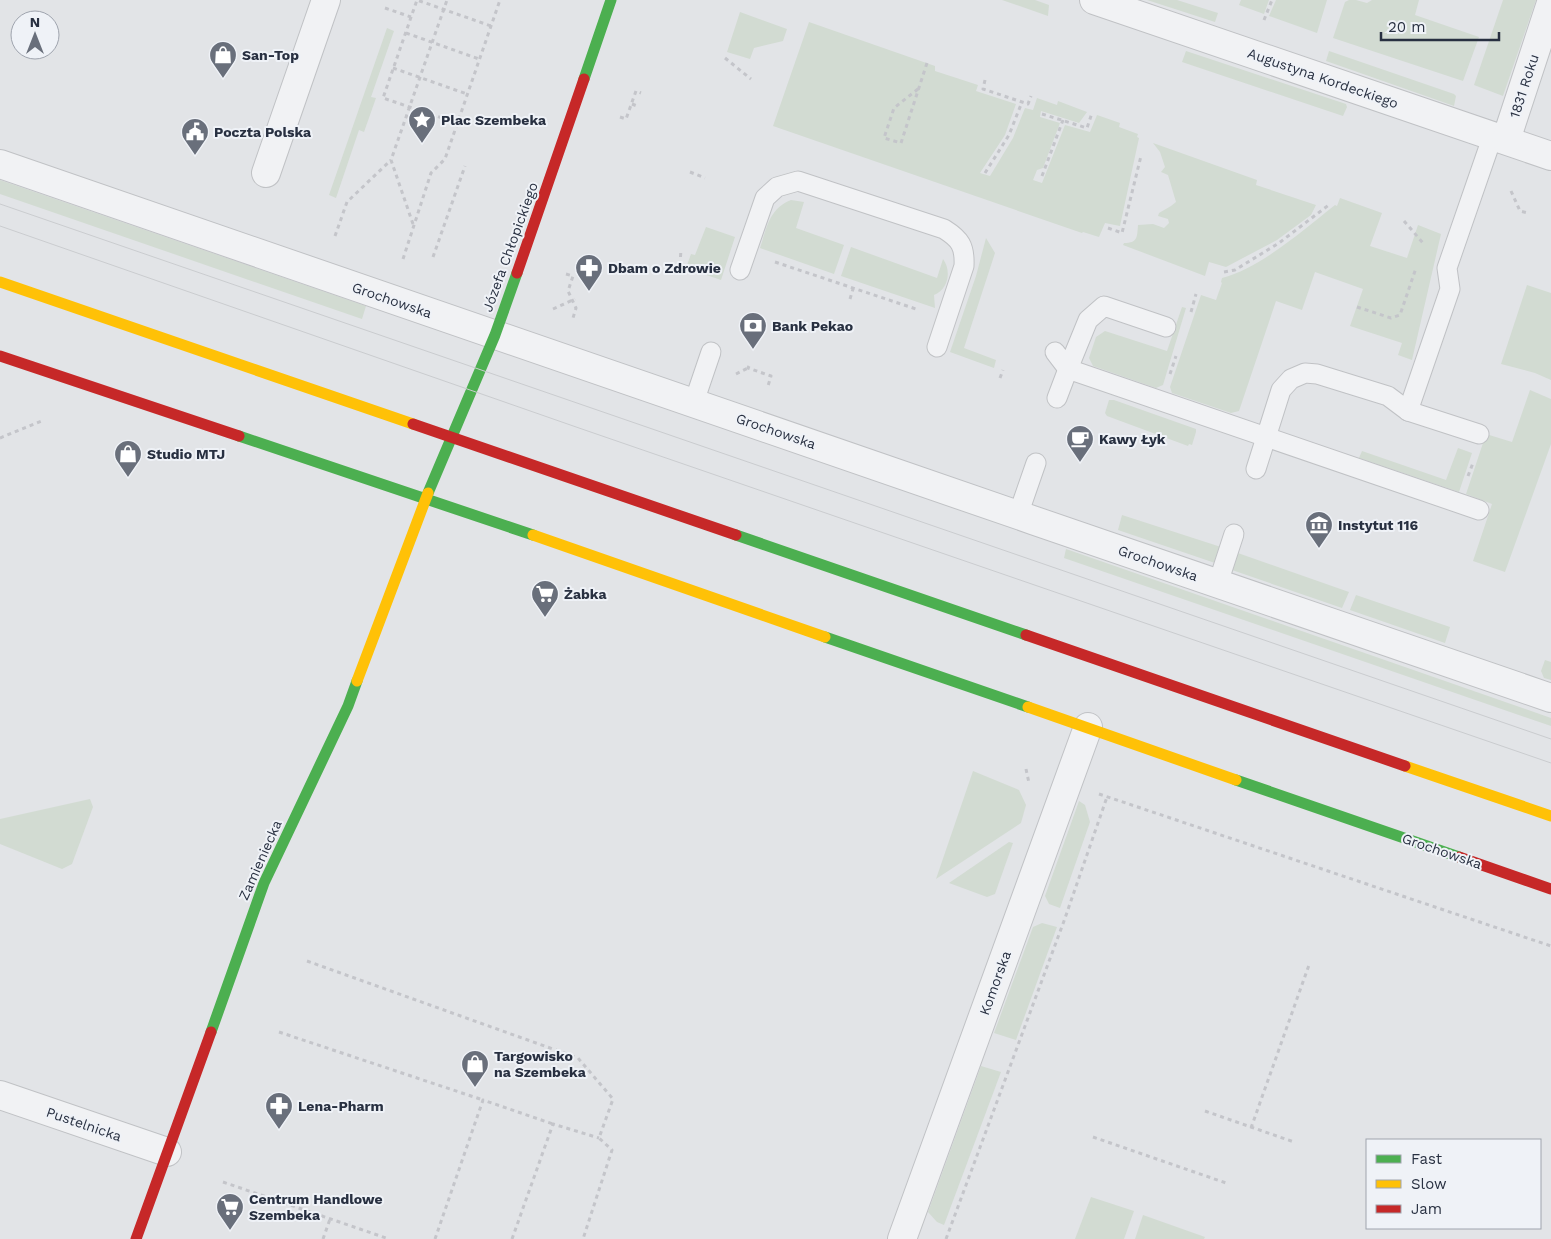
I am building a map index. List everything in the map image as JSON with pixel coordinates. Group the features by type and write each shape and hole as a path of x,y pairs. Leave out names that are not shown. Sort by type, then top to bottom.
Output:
{"main road":[{"name":"Józefa Chłopickiego","path":"425,500 495,335 611,0"},
{"path":"0,282 1551,816"},
{"name":"Grochowska","path":"0,356 1088,727 1551,889"},
{"name":"Zamieniecka","path":"136,1239 264,883 348,706 390,589 425,500"}],"street":[{"path":"266,173 326,0"},
{"name":"Augustyna Kordeckiego","path":"1094,0 1551,156"},
{"name":"1831 Roku","path":"1500,138 1551,3"},
{"name":"Grochowska","path":"0,164 1551,698"},
{"name":"Komorska","path":"902,1239 1088,727"},
{"name":"Pustelnicka","path":"0,1095 167,1152"}],"lane":[{"path":"1408,411 1450,289 1447,268 1500,138"},
{"path":"743,262 765,198 778,187 798,181 944,229 957,238 964,253 964,266 937,347"},
{"path":"1058,398 1088,320 1104,306 1166,327"},
{"path":"694,402 711,352"},
{"path":"1055,352 1068,369 1479,510"},
{"path":"1256,469 1281,390 1291,379 1305,373 1317,374 1388,396 1408,411 1479,434"},
{"path":"1018,515 1036,463"},
{"path":"1218,584 1234,534"}],"path":[{"path":"457,123 383,98 393,68 417,0 491,26"},
{"path":"335,236 347,202 392,160 447,0"},
{"path":"403,259 431,173 445,160 500,0"},
{"path":"1264,20 1272,0"},
{"path":"386,8 411,17"},
{"path":"406,33 479,59"},
{"path":"725,58 751,79"},
{"path":"918,89 894,108 884,138 901,143 927,63"},
{"path":"393,68 467,94"},
{"path":"985,80 983,89 1028,104 1030,96"},
{"path":"620,118 626,120 636,91 641,93"},
{"path":"985,173 1009,135 1022,102"},
{"path":"632,104 637,106"},
{"path":"1042,114 1087,128 1092,113"},
{"path":"1042,176 1063,120"},
{"path":"1108,228 1122,233 1141,156"},
{"path":"392,160 414,224"},
{"path":"433,257 465,166"},
{"path":"690,172 705,178"},
{"path":"1511,191 1520,211 1528,213"},
{"path":"1224,272 1235,270 1280,243 1330,204"},
{"path":"1404,220 1424,244"},
{"path":"680,265 681,249"},
{"path":"743,262 853,289 927,313"},
{"path":"1357,307 1391,318 1400,315 1418,262"},
{"path":"566,274 573,276 568,291 574,300 576,308 573,318"},
{"path":"850,299 853,289"},
{"path":"554,309 574,300"},
{"path":"735,374 748,367 771,376 768,386"},
{"path":"1000,378 1003,370"},
{"path":"0,438 44,420"},
{"path":"1068,784 1551,946"},
{"path":"946,1239 1064,922 1107,797"},
{"path":"307,961 578,1058 614,1099 599,1138"},
{"path":"1251,1128 1308,965"},
{"path":"280,1032 599,1138 612,1150 583,1239"},
{"path":"435,1239 483,1100"},
{"path":"1204,1110 1294,1142"},
{"path":"512,1239 553,1124"},
{"path":"1092,1137 1229,1184"},
{"path":"223,1182 389,1239"},
{"path":"323,1239 330,1219"}],"shaded area":[{"path":"1002,0 1035,0 1049,5 1048,16"},
{"path":"1147,0 1177,0 1218,13 1215,22"},
{"path":"1241,0 1269,0 1264,14 1239,5"},
{"path":"1276,0 1327,0 1317,33 1269,16"},
{"path":"1349,0 1367,3 1372,0 1419,0 1415,15 1479,37 1463,81 1333,38 1345,2"},
{"path":"1503,0 1536,0 1503,96 1474,85"},
{"path":"740,12 787,29 783,41 754,48 750,59 727,52"},
{"path":"809,22 935,66 935,71 978,85 976,91 1016,104 1005,135 980,173 990,176 1013,138 1025,108 1033,110 1037,98 1057,105 1058,101 1087,112 1079,123 1041,111 1040,117 1060,123 1043,168 1037,170 1033,180 1042,183 1065,125 1090,132 1097,115 1120,123 1119,127 1138,134 1137,137 1139,138 1120,226 1105,223 1099,237 1082,233 773,126"},
{"path":"387,28 394,31 371,97 376,98 364,132 359,130 336,198 329,195"},
{"path":"1186,51 1346,104 1347,107 1343,116 1182,62"},
{"path":"1329,51 1454,94 1456,96 1454,106 1326,61"},
{"path":"1153,143 1257,180 1256,185 1316,205 1311,215 1277,240 1226,267 1209,262 1205,276 1123,245 1124,243 1132,242 1136,238 1138,225 1153,224 1164,228 1169,223 1168,219 1158,216 1159,213 1176,202 1168,175 1161,172 1165,167 1160,152"},
{"path":"0,180 366,306 362,319 0,194"},
{"path":"1340,198 1382,213 1370,246 1407,258 1418,225 1441,234 1412,360 1398,355 1402,343 1350,326 1363,289 1315,272 1302,310 1276,301 1239,411 1231,413 1172,393 1170,387 1201,295 1216,300 1222,278 1252,266 1281,247 1335,205 1337,206"},
{"path":"791,200 804,202 796,228 844,245 834,274 760,248 773,214 778,208"},
{"path":"706,227 735,237 721,280 686,268 691,254 695,255"},
{"path":"986,238 995,253 964,348 996,360 994,368 950,352 976,276"},
{"path":"851,247 937,278 943,259 948,274 943,289 934,295 935,308 841,276"},
{"path":"1527,285 1551,293 1551,380 1535,373 1501,364"},
{"path":"1182,307 1186,308 1163,385 1156,388 1093,366 1089,358 1096,337 1105,331 1167,351"},
{"path":"1530,390 1551,399 1551,444 1505,572 1473,561 1492,504 1466,494 1486,434 1512,442"},
{"path":"1109,400 1114,400 1196,429 1192,445 1189,444 1188,446 1107,416 1105,413"},
{"path":"1458,448 1472,453 1459,492 1359,458 1362,451 1446,480"},
{"path":"1122,515 1221,547 1215,563 1118,530"},
{"path":"1066,549 1551,718 1551,726 1064,558"},
{"path":"1235,552 1349,592 1342,608 1232,570"},
{"path":"1356,595 1450,627 1445,643 1350,610"},
{"path":"1545,660 1551,662 1551,680 1544,678 1541,671"},
{"path":"973,771 1019,790 1026,805 1021,823 936,879"},
{"path":"90,799 93,807 72,864 62,869 0,844 0,819"},
{"path":"1079,801 1085,805 1090,822 1060,908 1049,904 1045,896"},
{"path":"1009,842 1013,843 995,894 987,897 949,883"},
{"path":"1042,923 1057,927 1016,1040 994,1033 1033,927"},
{"path":"981,1066 1001,1072 944,1225 937,1222 928,1212"},
{"path":"1091,1197 1134,1211 1124,1239 1075,1239"},
{"path":"1143,1215 1205,1237 1204,1239 1135,1239"}],"tram line":[{"path":"0,204 1551,739"},
{"path":"0,226 1551,763"}],"traffic: fast":[{"path":"584,79 611,0"},
{"path":"428,493 495,335 517,273"},
{"path":"239,436 533,535"},
{"path":"736,535 1026,635"},
{"path":"825,637 1028,707"},
{"path":"211,1032 264,883 348,706 357,681"},
{"path":"1236,780 1459,857"}],"traffic: slow":[{"path":"0,282 413,424"},
{"path":"357,681 428,493"},
{"path":"533,535 825,637"},
{"path":"1028,707 1236,780"},
{"path":"1405,766 1551,816"}],"traffic: jam":[{"path":"517,273 584,79"},
{"path":"0,356 239,436"},
{"path":"413,424 736,535"},
{"path":"1026,635 1405,766"},
{"path":"1459,857 1551,889"},
{"path":"136,1239 211,1032"}],"place":[{"name":"San-Top","path":"223,79"},
{"name":"Plac Szembeka","path":"422,144"},
{"name":"Poczta Polska","path":"195,156"},
{"name":"Dbam o Zdrowie","path":"589,292"},
{"name":"Bank Pekao","path":"753,350"},
{"name":"Kawy Łyk","path":"1080,463"},
{"name":"Studio MTJ","path":"128,478"},
{"name":"Instytut 116","path":"1319,549"},
{"name":"Żabka","path":"545,618"},
{"name":"Targowisko na Szembeka","path":"475,1088"},
{"name":"Lena-Pharm","path":"279,1130"},
{"name":"Centrum Handlowe Szembeka","path":"230,1231"}]}
